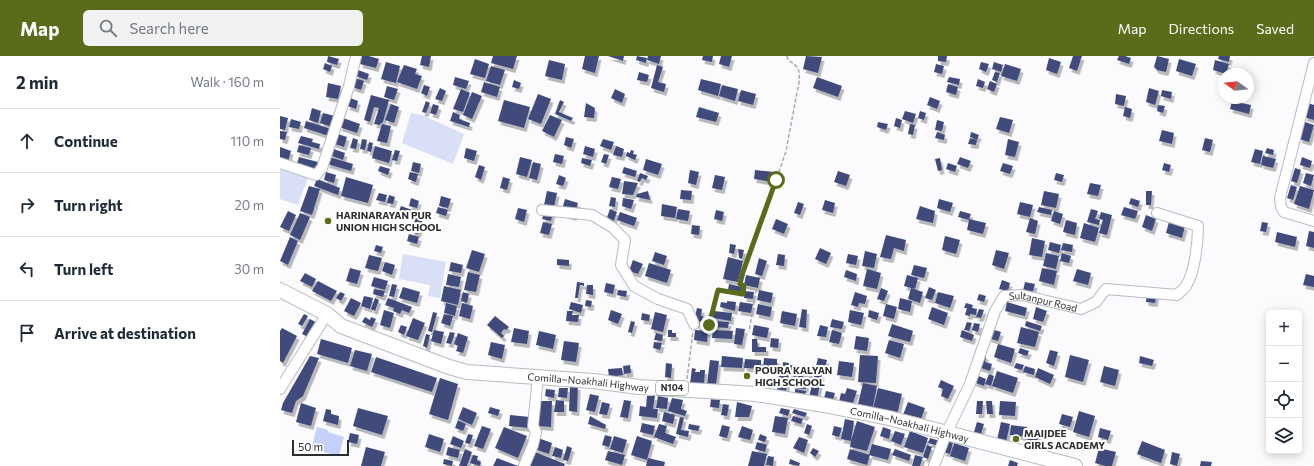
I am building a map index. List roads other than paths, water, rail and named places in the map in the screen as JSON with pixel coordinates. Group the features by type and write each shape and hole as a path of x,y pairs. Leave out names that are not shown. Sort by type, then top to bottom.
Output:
{"highway":[{"name":"Comilla–Noakhali Highway","path":"280,290 328,314 341,326 449,367 467,372 593,381 639,387 756,394 824,405 889,418 946,434 1075,466"}],"street":[{"path":"280,164 316,175 322,168 349,86 356,56"},
{"path":"1314,63 1280,198 1281,207 1284,212 1314,221"},
{"path":"542,210 592,215 612,227 625,240 621,265 634,286 658,299 687,310 694,324"},
{"name":"Sultanpur Road","path":"946,434 970,384 995,311 1004,296 1022,295 1081,309 1096,302 1106,289 1177,295 1186,286 1192,271 1198,244 1198,226 1157,213"},
{"path":"280,389 328,314"},
{"path":"524,466 533,445 536,432 533,426 538,378"},
{"path":"934,466 946,434"}],"place":[{"name":"HARINARAYAN PUR UNION HIGH SCHOOL","path":"328,221"},
{"name":"POURA KALYAN HIGH SCHOOL","path":"747,376"},
{"name":"MAIJDEE GIRLS ACADEMY","path":"1016,439"}]}
